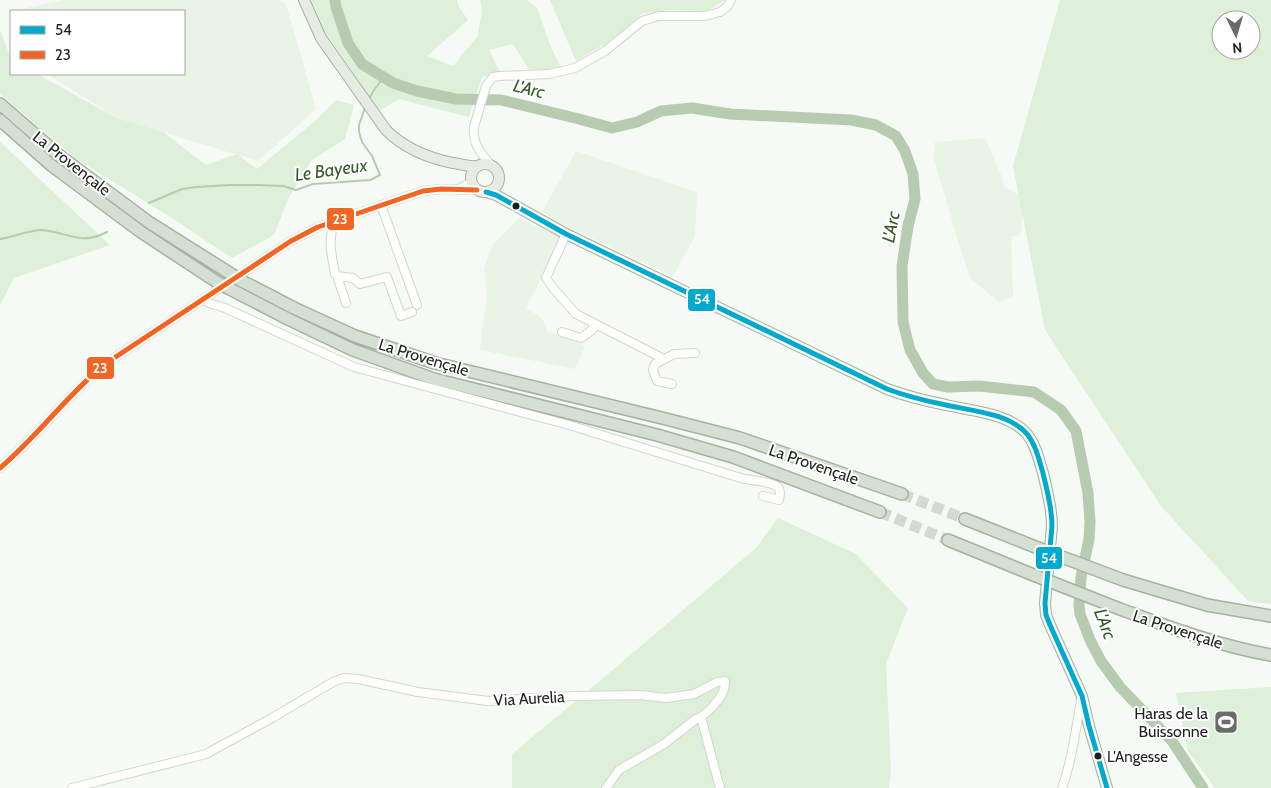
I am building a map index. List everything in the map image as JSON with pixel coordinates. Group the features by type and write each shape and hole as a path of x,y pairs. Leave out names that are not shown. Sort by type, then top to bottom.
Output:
{"highway":[{"name":"La Provençale","path":"0,104 60,156 150,223 236,277 294,308 355,336 435,363 740,438 902,494"},
{"name":"La Provençale","path":"0,120 51,165 140,232 217,282 353,350 434,379 733,456 880,512"},
{"name":"La Provençale","path":"964,519 1123,580 1207,606 1271,616"},
{"name":"La Provençale","path":"948,540 1120,609 1204,639 1243,650 1271,655"}],"main road":[{"path":"304,0 321,38 386,130 403,145 443,162 469,166 483,162 496,169 498,181 494,188 476,186"},
{"path":"443,162 476,186 566,234 887,389 929,402 992,415 1019,426 1031,439 1035,448 1050,504 1052,526 1045,603 1046,615 1082,696 1088,726 1107,788"},
{"path":"476,186 471,172 483,162"},
{"path":"498,181 506,192 530,215"}],"street":[{"path":"483,162 474,139 474,127 486,86 493,77 549,74 575,68 605,52 642,21 659,16 705,16 720,12 732,0"},
{"path":"0,468 105,364 291,240 334,221 423,191 476,186"},
{"path":"338,276 352,278 360,284 387,277 401,316 415,309 381,205"},
{"path":"334,221 330,236 330,249 335,274 338,276 346,304"},
{"path":"566,234 546,278 553,288 576,314 664,359"},
{"path":"203,299 354,368 569,425 744,479 777,486 780,490 779,500 763,496"},
{"path":"562,332 581,338 592,330 596,324"},
{"path":"672,384 657,381 653,370 654,364 674,354 695,353"},
{"name":"Via Aurelia","path":"110,778 206,754 333,682 344,678 358,679 418,692 488,701 574,696 640,695 666,698 694,694 717,682 725,681 724,690 714,705 701,718"},
{"path":"1062,788 1082,696"},
{"path":"606,788 620,770 664,744 696,719 701,718 720,788"},
{"path":"72,788 110,778 110,788"}],"shaded area":[{"path":"63,0 278,0 286,4 316,109 258,161 117,118 49,75 185,75 185,10 18,10"},
{"path":"985,138 1002,177 1004,187 1025,198 1020,235 1011,237 1013,296 999,302 971,279 933,155 935,142"},
{"path":"576,151 697,192 695,236 673,276 561,224 542,212"},
{"path":"519,218 561,238 526,308 542,318 547,331 585,346 575,369 480,350 487,293 484,269 493,244"}],"green space":[{"path":"310,0 457,0 459,7 468,20 427,56 453,66 477,37 482,12 480,0 527,0 537,8 561,68 530,71 513,44 489,50 500,72 482,77 469,117 399,99 379,111 322,29"},
{"path":"550,0 725,0 707,11 670,10 642,14 608,42 576,61"},
{"path":"1060,0 1271,0 1271,604 1248,601 1161,506 1045,330 1013,166"},
{"path":"0,30 10,56 10,75 39,75 117,118 163,132 206,165 237,154 257,169 316,120 336,100 354,105 345,139 312,160 289,197 274,235 232,258 169,216 76,159 0,94"},
{"path":"0,142 110,245 14,278 0,305"},
{"path":"778,518 856,554 908,608 886,664 891,769 889,788 512,788 512,754 756,548"},
{"name":"Haras de la Buissonne","path":"1271,687 1271,788 1215,788 1188,751 1176,693"}],"waterway":[{"name":"L'Arc","path":"335,0 348,43 362,64 393,83 417,91 456,99 501,100 612,128 637,122 661,111 692,108 730,114 851,120 876,125 896,136 905,151 913,174 915,199 908,226 902,266 903,322 910,350 923,373 933,384 948,387 979,386 1034,392 1061,410 1076,431 1088,493 1090,522 1089,539 1081,577 1080,614 1101,661 1120,687 1172,741 1203,788"},
{"name":"Le Bayeux","path":"369,99 384,77"},
{"name":"Le Bayeux","path":"149,203 182,189 196,187 258,185 283,186 296,190 313,184 370,180 380,175 372,156 362,142 359,132 359,125 365,108"},
{"name":"Le Bayeux","path":"0,239 37,230 82,238 98,236 107,232"}],"tunnel":[{"path":"902,494 965,519"},
{"path":"880,512 948,540"}],"transit line":[{"name":"23","path":"0,468 105,364 291,241 318,227 423,191 441,189 477,190"},
{"name":"54","path":"486,192 496,195 566,234 887,389 924,400 1000,417 1010,421 1027,434 1039,458 1051,512 1052,526 1045,603 1046,615 1082,696 1107,788"}],"place":[{"name":"Haras de la Buissonne","path":"1226,722"},
{"name":"L'Angesse","path":"1098,756"}]}
